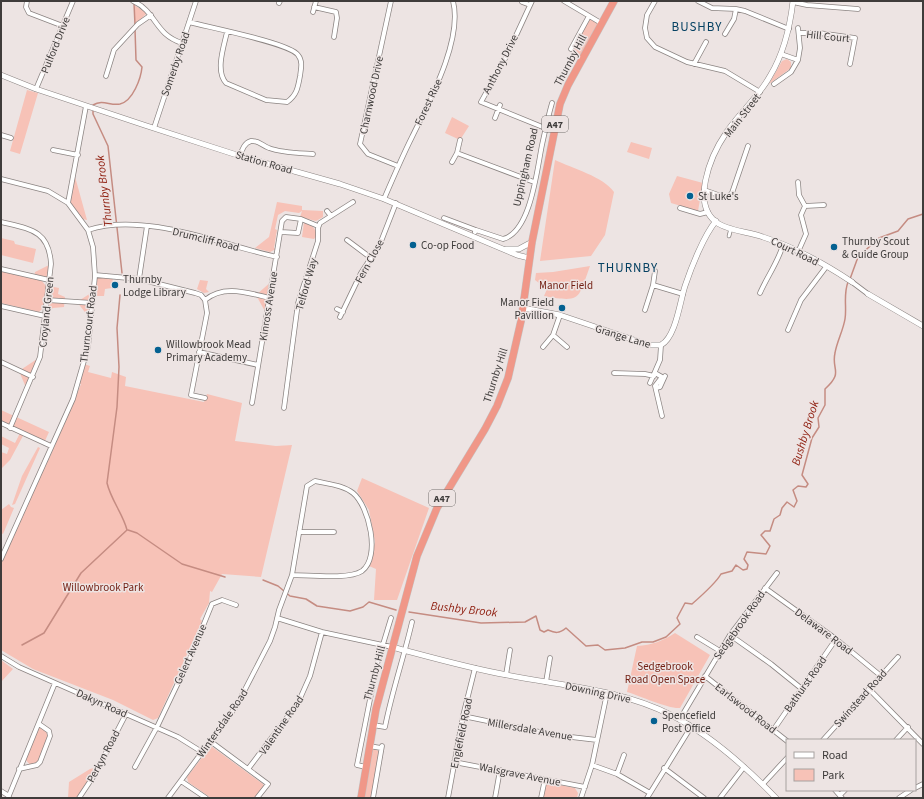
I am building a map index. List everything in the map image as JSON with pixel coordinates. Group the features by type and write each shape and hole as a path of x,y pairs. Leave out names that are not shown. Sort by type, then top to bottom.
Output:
{"highway":[{"name":"Thurnby Hill","path":"369,746 410,577 431,521 443,496 486,430 502,394 512,364 523,308 529,258 556,122 568,85 614,1"},
{"name":"A47","path":"361,798 369,746"}],"street":[{"path":"27,1 26,7 29,13 63,26"},
{"name":"Pulford Drive","path":"36,89 73,1"},
{"path":"133,1 140,4 151,15 165,35 182,43"},
{"name":"Somerby Road","path":"154,128 196,1"},
{"path":"316,1 314,10 336,12 337,18 334,37"},
{"name":"Charnwood Drive","path":"391,1 360,144 368,154 398,166"},
{"name":"Forest Rise","path":"384,199 443,69 455,22 456,14 453,1"},
{"path":"564,1 601,23"},
{"path":"655,1 645,22 645,33 656,47 664,53 694,64 725,71 760,92"},
{"path":"698,1 712,8 736,9 756,15 789,29"},
{"path":"793,1 808,5 858,9"},
{"name":"Main Street","path":"716,222 708,212 705,202 704,190 707,173 722,139 760,92 781,54 789,29 793,1"},
{"path":"522,2 531,3"},
{"name":"Anthony Drive","path":"531,3 507,55 481,102 500,108 545,128"},
{"path":"725,34 734,18 736,9"},
{"path":"106,76 114,50 138,24 151,15"},
{"path":"571,49 589,16"},
{"path":"189,22 227,32 291,49 298,54 301,63 298,89 294,97 287,102 266,100 226,83 222,79 221,64 227,32"},
{"name":"Hill Court","path":"798,28 800,48 798,60"},
{"name":"Hill Court","path":"799,33 819,33 855,38 850,64"},
{"path":"694,64 706,42"},
{"path":"774,84 791,72 798,60 781,54"},
{"name":"Station Road","path":"1,75 86,106 240,156 340,184 396,203 522,258 529,258"},
{"name":"Uppingham Road","path":"476,230 503,240 513,234 522,222 529,204 545,128 552,103"},
{"path":"1,179 48,191 68,203 86,106"},
{"path":"495,118 500,108"},
{"path":"547,120 556,122"},
{"path":"1,135 11,138"},
{"path":"452,162 457,153 460,140"},
{"path":"240,156 245,145 251,141 285,151 313,154"},
{"path":"704,190 724,197 729,196 732,193 748,146"},
{"path":"52,150 78,155"},
{"path":"457,153 534,182"},
{"path":"798,182 799,195 805,206"},
{"path":"318,226 330,216 353,202"},
{"name":"Thurncourt Road","path":"1,559 73,400 84,362 93,303 94,247 88,230 68,203"},
{"name":"Fern Close","path":"340,318 361,273 380,244 396,203"},
{"path":"805,206 824,205"},
{"path":"798,252 806,234 801,216 805,206"},
{"path":"680,208 700,214 708,212"},
{"path":"327,210 330,216"},
{"name":"Kinross Avenue","path":"252,403 284,217 301,219 318,226"},
{"path":"444,218 476,230 474,236"},
{"path":"281,232 298,233 301,219"},
{"name":"Croyland Green","path":"1,222 30,229 43,237 51,253 41,352 33,378 10,428"},
{"name":"Court Road","path":"716,222 731,228 761,236 798,252 844,276 868,294"},
{"name":"Grange Lane","path":"523,308 560,315 632,340 654,346 661,345 668,340 672,332 683,294 708,232 716,222"},
{"name":"Drumcliff Road","path":"88,230 119,225 147,226 186,232 276,257"},
{"path":"139,279 147,226"},
{"name":"Telford Way","path":"284,408 298,303 318,241 318,226"},
{"path":"729,236 731,228"},
{"path":"346,240 371,258"},
{"name":"Station Road","path":"501,249 517,250 532,242"},
{"path":"348,249 352,244"},
{"path":"760,293 771,268 779,258 783,245"},
{"path":"788,330 801,300 826,267"},
{"path":"1,270 49,280"},
{"path":"646,310 653,286 655,271"},
{"path":"94,275 139,279 201,295 205,300 207,313 191,395 205,398"},
{"path":"653,286 683,294"},
{"path":"205,300 216,293 227,290 270,298"},
{"path":"868,294 923,326"},
{"path":"47,300 93,303"},
{"path":"1,306 45,316"},
{"path":"337,309 343,312"},
{"path":"543,347 553,335 560,315"},
{"path":"553,335 567,347"},
{"path":"650,383 660,360 661,345"},
{"path":"199,352 258,365"},
{"path":"1,362 33,378"},
{"path":"614,373 654,374 662,376 655,386 662,416"},
{"path":"656,388 660,387 665,376"},
{"path":"1,423 51,446"},
{"name":"Wintersdale Road","path":"168,798 245,692 270,641 292,574 307,486 315,481 338,486 352,492 364,509 369,525 371,556 366,566 362,571 355,574 292,574"},
{"path":"299,532 334,532"},
{"name":"Sedgebrook Road","path":"680,720 730,635 777,574"},
{"name":"Delaware Road","path":"765,588 836,639 881,676"},
{"name":"Gelert Avenue","path":"135,767 158,728 190,658 212,604 222,600 236,605"},
{"path":"277,618 322,632 392,647"},
{"path":"366,767 357,765 382,644 391,618"},
{"path":"373,725 385,727 396,681 406,651 412,622"},
{"name":"Valentine Road","path":"248,769 298,703 310,676 322,632"},
{"path":"730,635 771,664 802,689"},
{"path":"697,637 720,651"},
{"name":"Bathurst Road","path":"774,729 836,639"},
{"name":"Downing Drive","path":"392,647 506,675 607,693 645,704 680,720 691,727 744,767 776,798"},
{"path":"506,675 510,650"},
{"name":"Dakyn Road","path":"2,656 19,667 178,737 202,752"},
{"name":"Swinstead Road","path":"824,739 898,657"},
{"path":"546,682 550,658"},
{"name":"Englefield Road","path":"448,798 463,716 475,668"},
{"name":"Earlswood Road","path":"705,676 786,739"},
{"path":"1,791 8,797 55,683"},
{"path":"869,689 908,727 923,744"},
{"path":"581,798 592,765 607,693"},
{"name":"Perkyn Road","path":"80,798 95,774 126,714"},
{"name":"Millersdale Avenue","path":"463,716 554,734 597,740"},
{"path":"19,770 37,766 40,762 50,736 49,731 39,724"},
{"path":"647,798 664,768 691,727"},
{"path":"897,739 908,727"},
{"path":"210,741 268,784 257,798"},
{"path":"369,746 381,747 373,798"},
{"path":"617,774 624,755"},
{"path":"763,784 786,759"},
{"name":"Walsgrave Avenue","path":"454,762 585,787"},
{"path":"592,765 617,774 650,792"},
{"path":"720,798 744,767"},
{"path":"664,768 704,798"},
{"path":"495,798 500,770"},
{"path":"541,798 545,779"},
{"path":"181,781 206,798"},
{"path":"899,798 910,791"}],"green space":[{"path":"134,5 147,13 136,24 135,22"},
{"path":"589,16 599,22 579,58 570,50"},
{"path":"787,59 791,62 791,68 769,84 782,61"},
{"path":"27,90 38,93 20,154 10,151"},
{"path":"452,117 469,126 460,140 445,133"},
{"path":"631,142 652,148 649,159 627,152"},
{"path":"555,160 595,177 614,192 605,235 591,256 540,261"},
{"path":"74,173 87,220 82,219 68,203"},
{"path":"677,176 703,183 698,211 671,203 669,194"},
{"path":"277,202 302,206 302,210 323,211 323,217 316,221 300,217 302,211 299,213 285,211 278,215 275,229 277,230 274,248 276,249 270,252 255,248 269,237"},
{"path":"304,222 314,228 317,235 314,239 302,237"},
{"path":"1,238 14,241 15,244 36,249 33,263 1,255"},
{"path":"51,264 49,280 34,277 35,272"},
{"name":"Manor Field","path":"590,266 580,292 577,296 572,298 566,299 544,296 547,289 535,280 536,273"},
{"path":"1,270 42,281 46,286 43,308 39,312 1,303"},
{"path":"95,276 113,276 112,288 105,289 104,296 93,296 91,320 77,302 94,291"},
{"path":"200,280 208,281 206,289 209,292 204,293 197,289"},
{"path":"272,281 267,315 256,295"},
{"path":"49,286 59,288 58,294 65,297 64,307 53,308 46,312"},
{"path":"40,357 27,390 19,371"},
{"name":"Willowbrook Park","path":"84,364 90,366 88,372 111,378 112,372 126,377 125,386 204,402 207,394 242,403 235,441 276,446 292,445 261,577 222,574 212,592 210,591 209,603 200,619 202,621 158,718 153,720 113,700 33,669 1,650 1,561 12,540 45,460 48,461 81,384 78,384"},
{"path":"1,410 49,432 44,443 24,434 10,460 1,469 1,452 7,454 9,448 1,444 1,436 15,443 20,433 1,423"},
{"path":"38,447 40,448 15,504 12,505 22,476"},
{"path":"362,478 429,508 397,600 374,600 376,569 369,566 375,542 369,510 357,491"},
{"path":"9,504 14,508 3,534 1,533 1,510"},
{"name":"Sedgebrook Road Open Space","path":"675,633 710,655 680,708 675,708 627,692 637,646 657,642"},
{"path":"1,660 13,669 1,682"},
{"path":"38,727 45,729 48,736 38,762 30,765 25,759"},
{"path":"211,746 263,784 264,786 255,798 211,798 188,782 187,777"},
{"path":"373,749 379,751 371,798 364,798"},
{"path":"98,767 79,798 68,798 69,782 90,769"},
{"path":"549,783 575,788 578,793 577,798 543,798 546,784"}],"waterway":[{"name":"Thurnby Brook","path":"134,3 135,25"},
{"name":"Thurnby Brook","path":"122,273 108,146 93,114 93,105 97,103 120,104 125,102 136,88 142,67 136,60 135,29"},
{"name":"Bushby Brook","path":"850,279 858,257 879,238 898,231 908,219 923,214"},
{"name":"Bushby Brook","path":"409,612 481,623 525,622 536,616 540,630 544,632 548,630 559,632 566,628 586,646 598,645 605,650 625,648 642,642 653,642 666,637 680,624 677,618 685,603 692,604 712,586 721,574 732,571 736,565 743,570 747,569 748,565 744,559 747,552 766,554 770,546 761,535 765,531 770,531 774,519 780,515 782,508 787,502 794,507 797,501 793,490 798,486 806,487 808,484 802,475 812,438 819,427 818,418 825,405 825,389 834,379 836,371 834,359 845,319 848,282"},
{"name":"Thurnby Brook","path":"120,295 117,328 119,367 117,407 107,483 127,530"},
{"name":"Bushby Brook","path":"22,645 44,633 81,573 127,530"},
{"name":"Bushby Brook","path":"128,530 137,533 182,564 225,577"},
{"name":"Bushby Brook","path":"263,580 278,586 290,596 306,599 317,606 350,611 363,607 369,602 396,610"}],"place":[{"name":"St Luke's","path":"690,196"},
{"name":"Co-op Food","path":"413,245"},
{"name":"Thurnby Scout & Guide Group","path":"834,247"},
{"name":"Thurnby Lodge Library","path":"115,285"},
{"name":"Manor Field Pavillion","path":"562,308"},
{"name":"Willowbrook Mead Primary Academy","path":"158,350"},
{"name":"Spencefield Post Office","path":"654,721"}],"district":[{"name":"BUSHBY","path":"697,26"},
{"name":"THURNBY","path":"628,267"}]}
